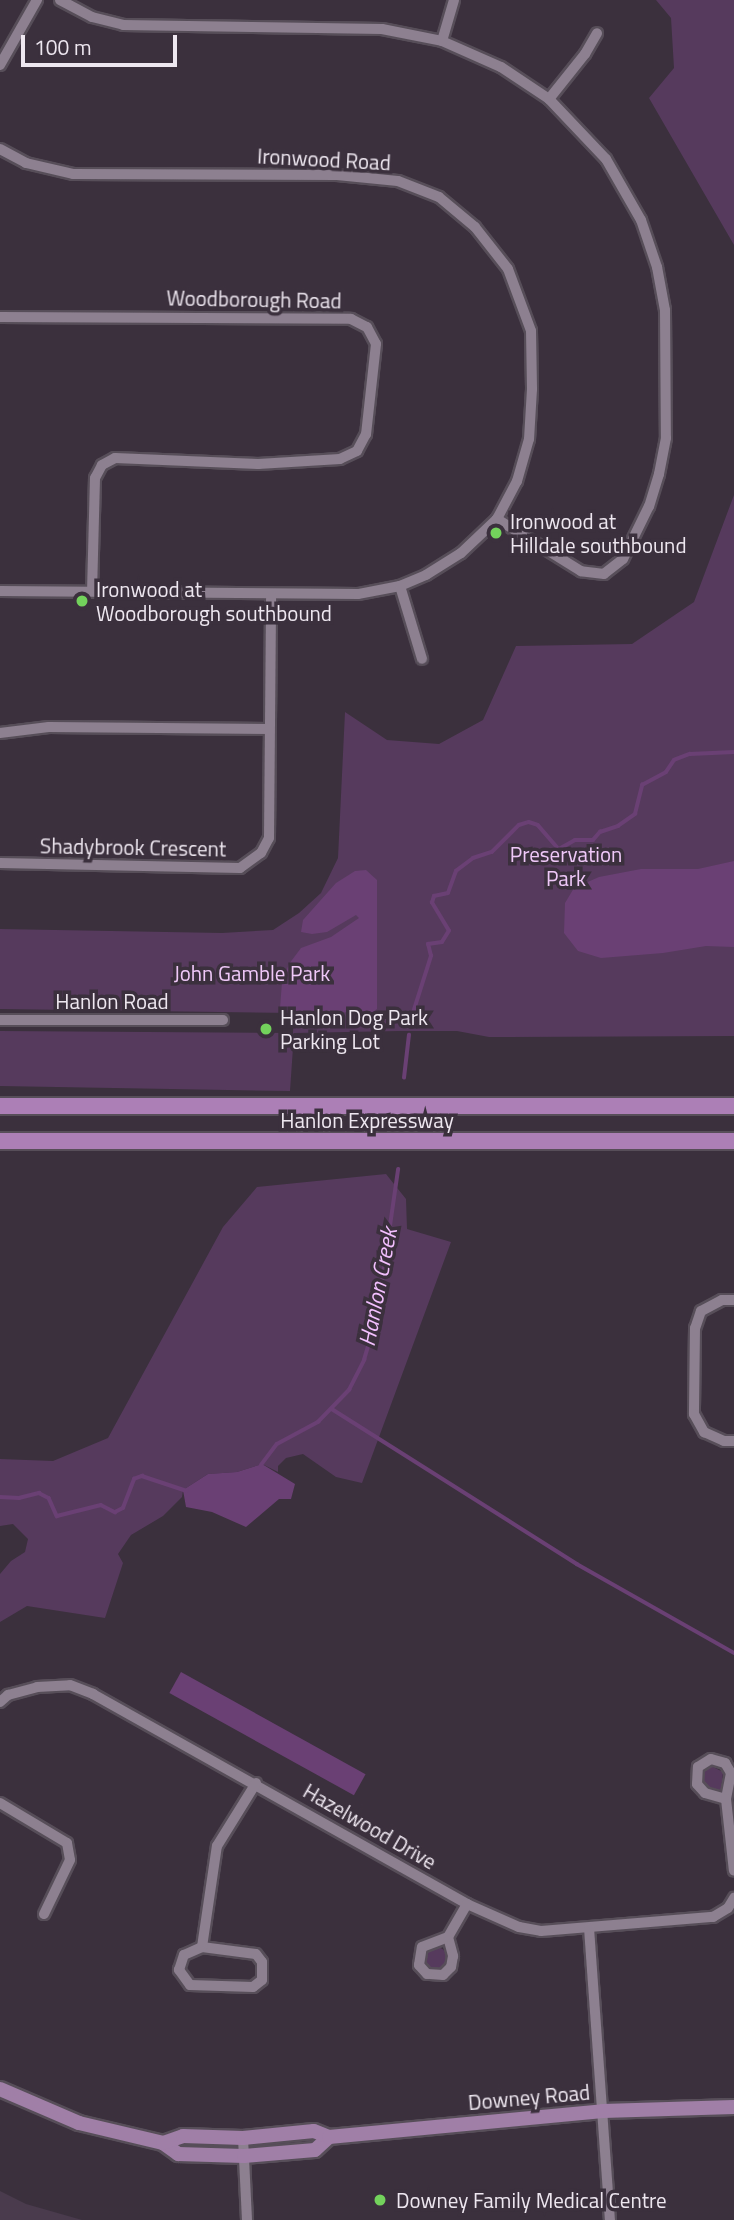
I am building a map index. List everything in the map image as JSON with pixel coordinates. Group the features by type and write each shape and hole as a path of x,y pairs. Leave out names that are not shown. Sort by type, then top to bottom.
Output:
{"highway":[{"name":"Hanlon Expressway","path":"0,1106 734,1106"},
{"name":"Hanlon Expressway","path":"0,1141 734,1141"}],"main road":[{"name":"Downey Road","path":"0,2089 79,2123 163,2143 178,2154 244,2156 315,2150 329,2137"},
{"name":"Downey Road","path":"163,2143 183,2136 243,2138 314,2131 329,2137 603,2111 734,2106"}],"street":[{"path":"0,65 37,0"},
{"path":"60,0 92,17 123,25 382,29 442,41 501,67 549,99 606,159 641,220 657,267 665,310 666,438 649,506 623,559 604,573 582,571 497,519"},
{"path":"442,41 454,0"},
{"path":"549,99 585,54 597,33"},
{"name":"Ironwood Road","path":"0,149 26,163 72,174 337,175 398,181 439,197 475,227 508,270 531,331 530,439 517,481 497,519 461,554 426,575 400,586 358,594 0,591"},
{"name":"Woodborough Road","path":"0,317 351,319 367,327 376,344 366,434 357,451 340,459 258,464 115,458 102,465 95,478 92,592"},
{"path":"400,586 422,659"},
{"name":"Shadybrook Crescent","path":"0,863 240,868 261,853 269,838 271,595"},
{"path":"0,733 48,727 269,729"},
{"name":"Hanlon Road","path":"0,1020 223,1020"},
{"path":"734,1300 722,1300 701,1311 695,1328 694,1414 704,1432 724,1441 734,1441"},
{"name":"Hazelwood Drive","path":"0,1702 8,1695 37,1687 70,1685 93,1694 467,1903 519,1927 541,1931 713,1917 728,1908 734,1898"},
{"path":"202,1947 217,1846 256,1783"},
{"path":"726,1799 734,1871"},
{"path":"0,1803 67,1843 70,1860 44,1914"},
{"path":"448,1937 467,1903"},
{"path":"589,1927 610,2220"},
{"path":"202,1947 256,1954 262,1962 262,1980 253,1987 190,1984 179,1970 181,1962 184,1955 202,1947"},
{"path":"243,2138 247,2220"}],"shaded area":[{"path":"734,861 734,947 706,946 601,958 578,951 564,933 565,903 574,888 599,877 641,869 698,869"},
{"path":"366,870 377,880 377,1009 373,1012 294,1013 280,1008 282,982 289,964 301,948 331,937 359,918 356,915 327,932 312,934 301,932 303,920 336,883 355,871"},
{"path":"262,1464 295,1484 291,1499 279,1499 246,1527 212,1512 186,1507 183,1490 208,1474 237,1472"},
{"path":"181,1672 366,1774 354,1795 169,1693"},
{"path":"0,2191 26,2204 82,2220 0,2220"}],"green space":[{"path":"656,0 734,0 734,245 649,98 674,68 671,18"},
{"name":"Preservation Park","path":"734,495 734,1036 489,1037 457,1031 294,1033 290,1091 0,1086 0,1031 293,1033 294,1013 0,1009 0,929 222,933 273,930 299,913 321,893 338,858 345,712 387,740 439,744 483,720 516,646 632,644 694,602"},
{"path":"386,1174 406,1199 407,1229 451,1242 362,1483 336,1477 303,1454 286,1458 278,1466 278,1472 262,1464 237,1472 208,1474 183,1490 182,1497 163,1516 131,1535 118,1554 123,1563 105,1618 27,1606 0,1622 0,1574 11,1561 25,1552 28,1539 13,1524 0,1526 0,1459 53,1461 108,1438 223,1227 257,1187"},
{"path":"711,1766 723,1772 721,1791 707,1786 703,1780 703,1773"},
{"path":"436,1947 444,1950 447,1958 444,1966 436,1969 428,1966 425,1958 428,1950"}],"waterway":[{"name":"Hanlon Creek","path":"412,1016 431,956 428,944 442,942 449,931 432,903 434,896 448,893 456,871 473,858 492,852 519,825 529,822 538,825 559,849 575,840 593,840 600,832 618,826 635,814 642,785 666,772 674,760 690,754 734,752"},
{"name":"Hanlon Creek","path":"404,1078 409,1035"},
{"name":"Hanlon Creek","path":"261,1465 277,1444 318,1422 349,1390 364,1360 377,1316 398,1170"},
{"path":"332,1409 577,1564 734,1653"},
{"name":"Hanlon Creek","path":"0,1497 19,1498 39,1493 49,1498 57,1516 101,1505 115,1512 123,1508 134,1479 142,1476 187,1491"}],"place":[{"name":"Ironwood at Hilldale southbound","path":"496,533"},
{"name":"Ironwood at Woodborough southbound","path":"82,601"},
{"name":"Hanlon Dog Park Parking Lot","path":"266,1029"},
{"name":"Downey Family Medical Centre","path":"380,2200"}],"park label":[{"name":"John Gamble Park","path":"252,973"}]}
